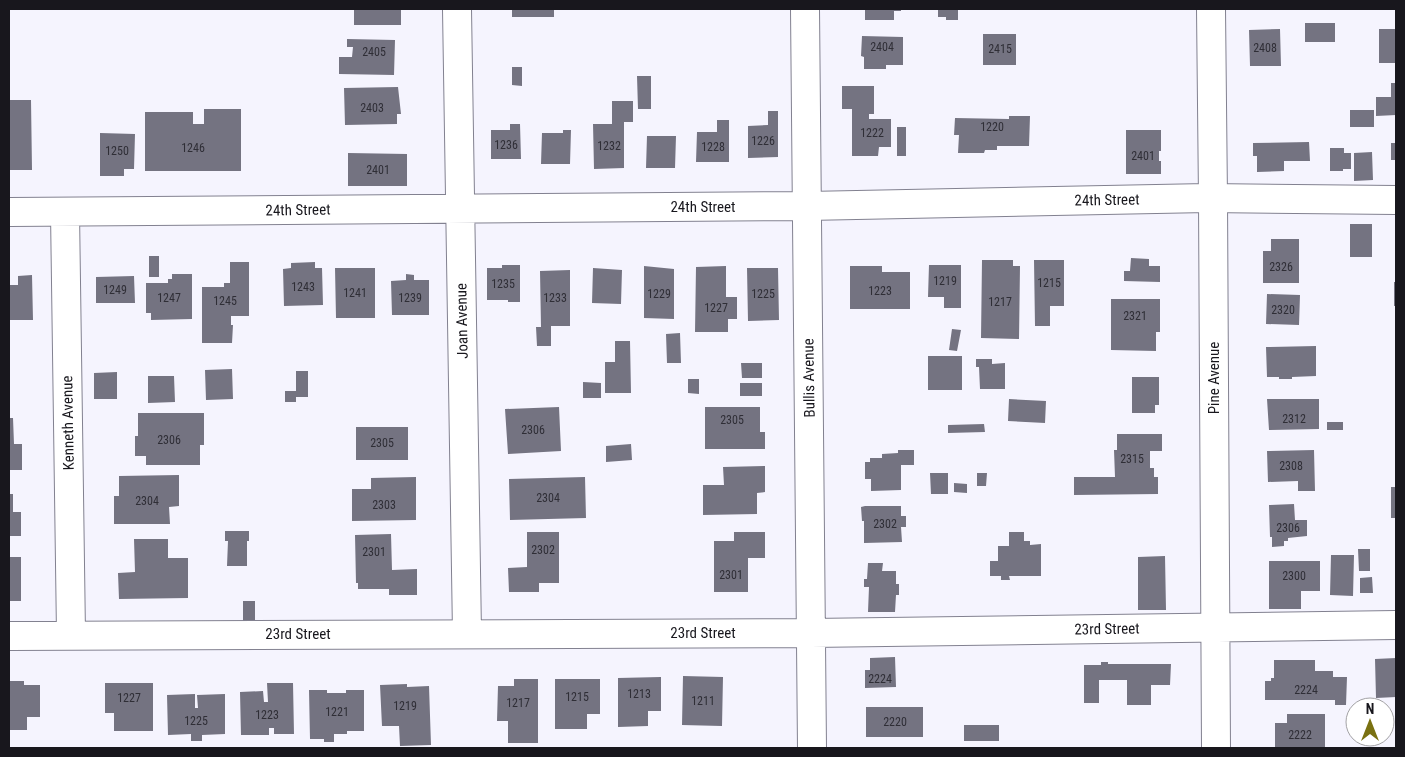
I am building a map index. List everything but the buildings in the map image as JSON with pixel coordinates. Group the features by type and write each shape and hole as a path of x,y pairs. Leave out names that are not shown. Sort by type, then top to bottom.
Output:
{"street":[{"name":"Joan Avenue","path":"457,9 467,633"},
{"name":"Bullis Avenue","path":"805,9 812,748"},
{"name":"Pine Avenue","path":"1211,9 1216,748"},
{"name":"24th Street","path":"9,212 807,206 1213,199 1396,200"},
{"name":"Kenneth Avenue","path":"65,212 71,634"},
{"name":"23rd Street","path":"9,636 71,634 811,633 1396,625"}]}
